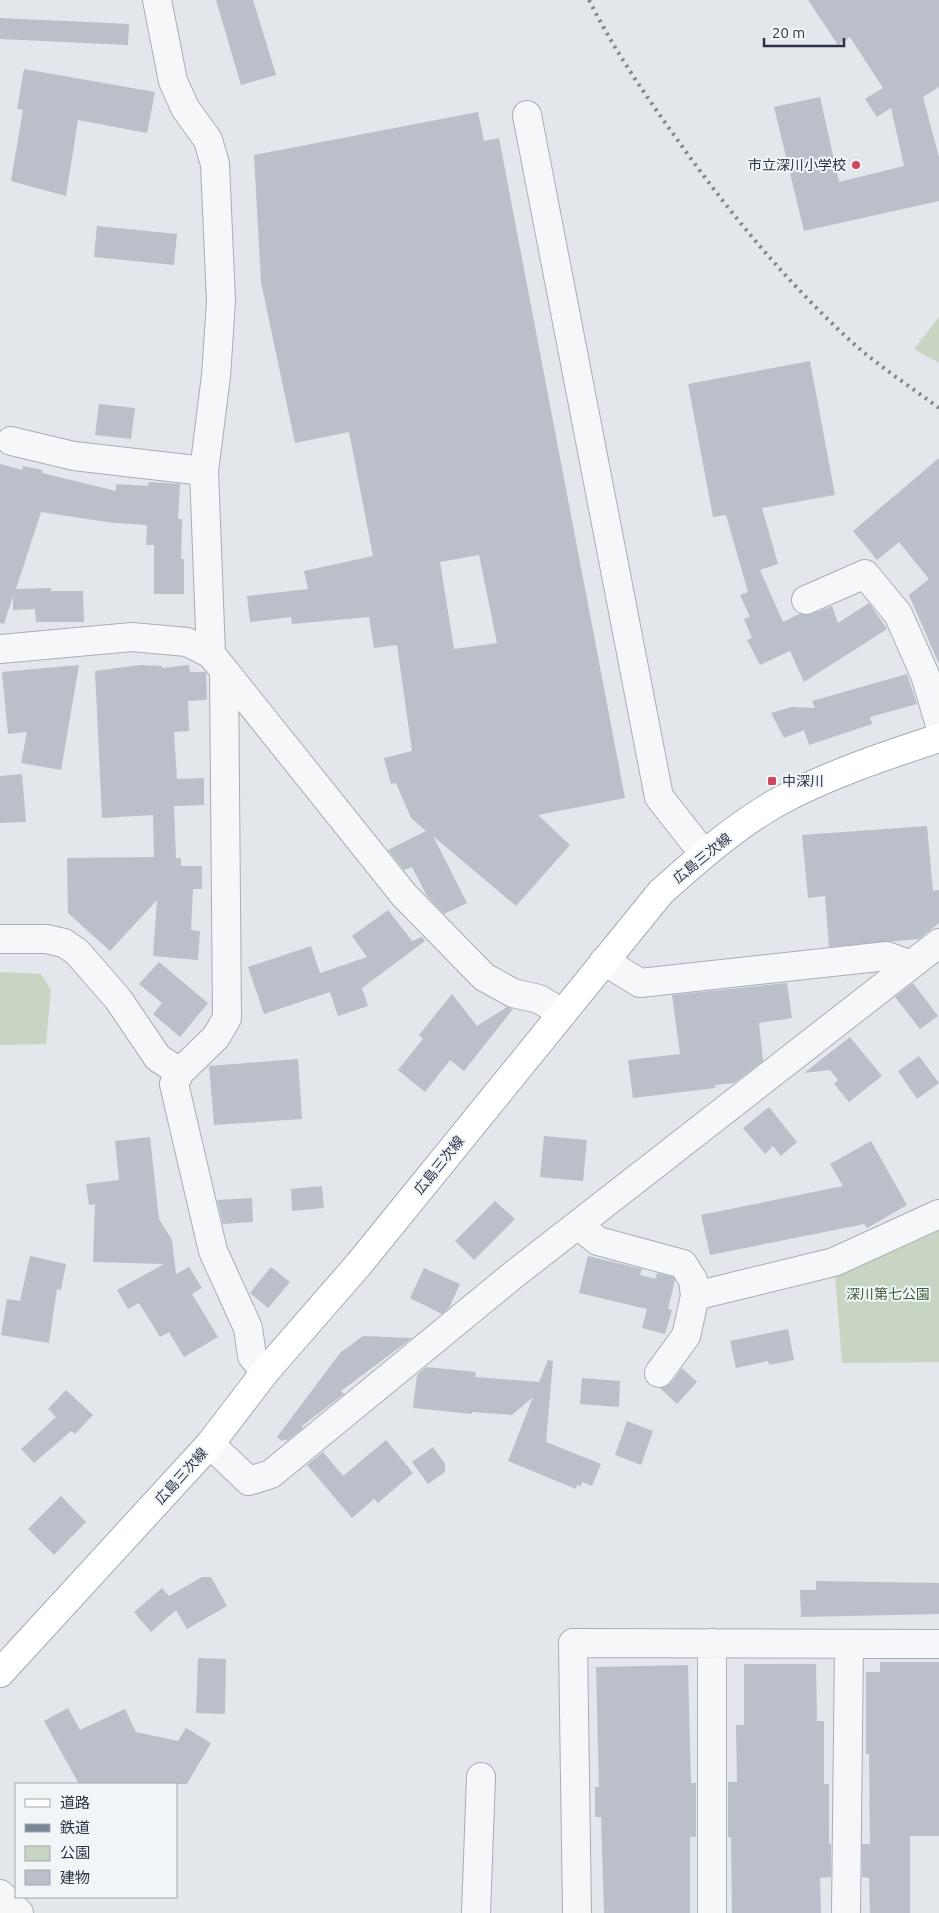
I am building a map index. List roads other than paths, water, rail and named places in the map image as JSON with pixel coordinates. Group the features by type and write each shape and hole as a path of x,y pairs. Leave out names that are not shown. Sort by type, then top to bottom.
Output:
{"main road":[{"name":"広島三次線","path":"0,1674 210,1444 265,1372 365,1256 661,892 704,854 776,804 873,760 939,738"}],"street":[{"path":"157,0 173,81 186,108 208,140 215,164 221,301 216,376 204,471 218,662 228,1018 216,1037 180,1072 174,1084 213,1251 248,1328 252,1356 265,1372"},
{"path":"526,115 659,798 704,854"},
{"path":"11,441 74,456 204,471"},
{"path":"806,600 865,574 898,614 925,675 939,722"},
{"path":"0,649 132,637 186,642 218,662 404,895 484,976 513,993 539,1000 562,1013"},
{"path":"0,939 46,940 64,943 77,952 118,999 158,1058 180,1072"},
{"path":"210,1444 249,1482 270,1474 578,1225 939,943"},
{"path":"604,961 640,983 887,956 911,965"},
{"path":"695,1296 834,1262 939,1214"},
{"path":"578,1225 598,1241 683,1264 693,1280 695,1296 686,1336 659,1372"},
{"path":"577,1913 573,1643 939,1644"},
{"path":"712,1643 712,1913"},
{"path":"846,1913 849,1645"},
{"path":"476,1913 481,1777"},
{"path":"0,1894 19,1913"}],"railway":[{"path":"589,0 618,52 651,103 715,191 758,244 805,296 854,344 939,408"}],"place":[{"name":"市立深川小学校","path":"856,165"},
{"name":"中深川","path":"772,781"}],"park label":[{"name":"深川第七公園","path":"888,1294"}]}
